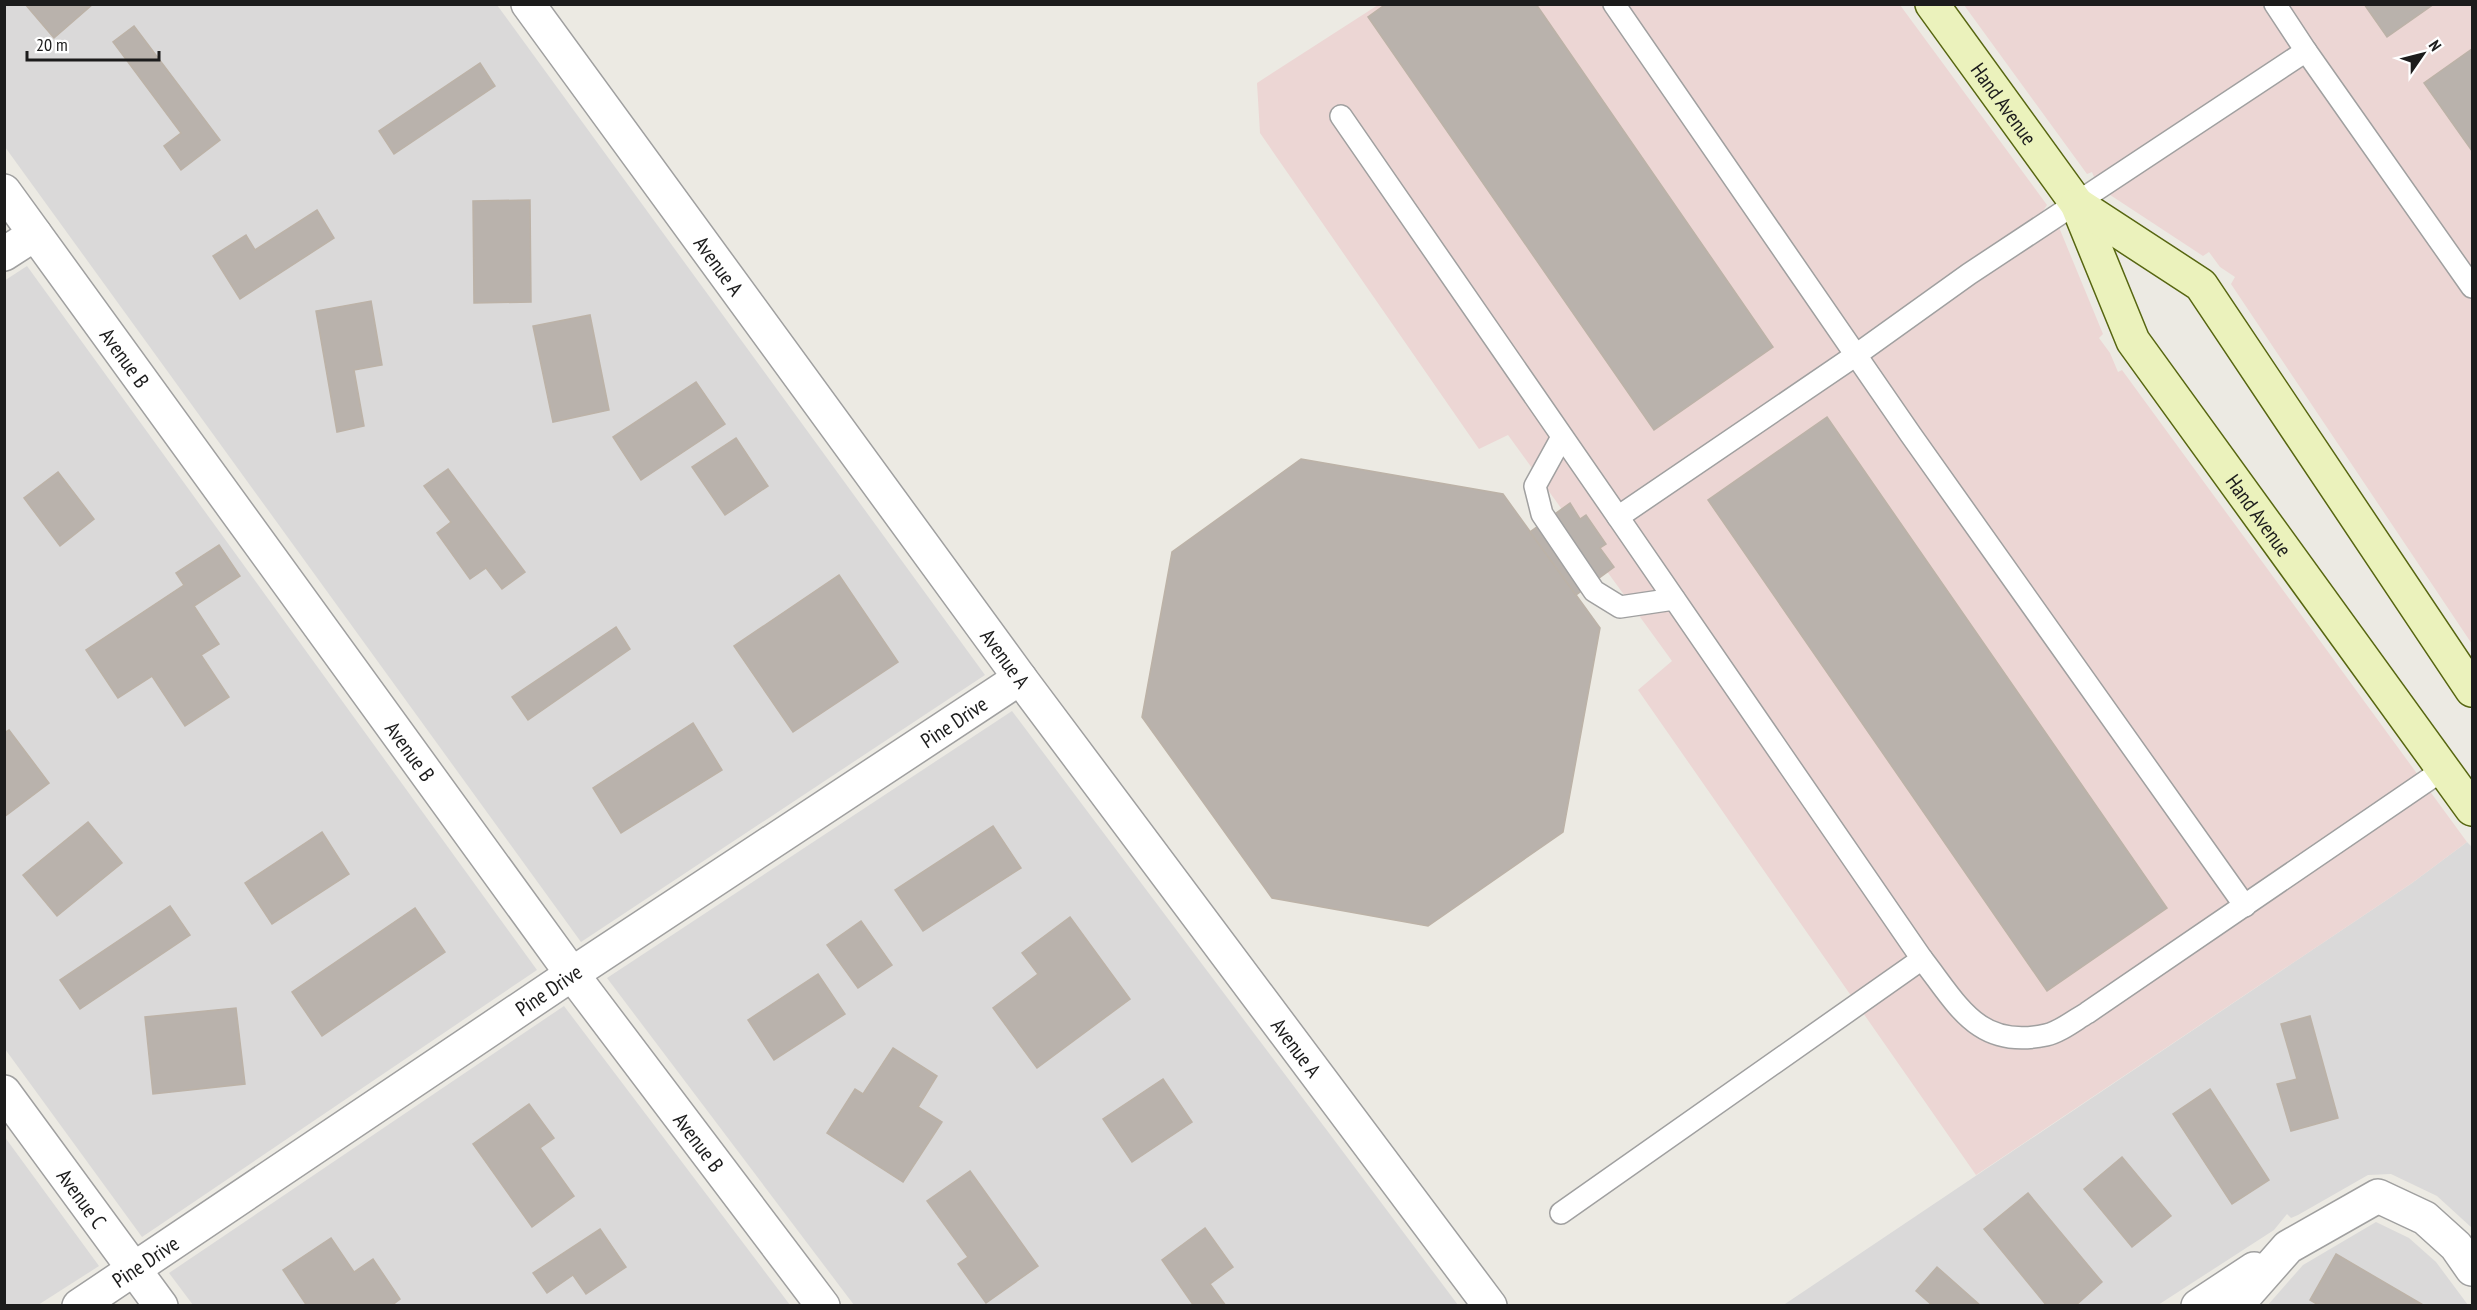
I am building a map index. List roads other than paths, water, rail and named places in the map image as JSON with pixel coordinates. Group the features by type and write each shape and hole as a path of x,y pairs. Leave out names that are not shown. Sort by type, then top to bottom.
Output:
{"street":[{"name":"Avenue A","path":"528,4 1020,678 1490,1305"},
{"name":"Hand Avenue","path":"1932,4 2077,204 2133,341 2472,809"},
{"name":"Avenue B","path":"4,191 572,974 823,1305"},
{"name":"Hand Avenue","path":"2077,204 2201,285 2472,690"},
{"path":"4,254 35,234"},
{"name":"Pine Drive","path":"79,1305 572,974 1020,678"},
{"name":"Avenue C","path":"4,1092 161,1305"},
{"path":"2198,1305 2288,1247 2378,1196 2425,1218 2456,1246 2472,1269"},
{"path":"2236,1305 2288,1247"}],"lane":[{"path":"1614,4 1857,355 2245,906"},
{"path":"2275,4 2472,287"},
{"path":"1618,517 1857,355 1969,274 2306,51"},
{"path":"1341,116 1923,959 1968,1018 1989,1033 2018,1038 2048,1035 2087,1013 2444,769"},
{"path":"1562,437 1534,486 1542,514 1594,591 1620,607 1674,599"},
{"path":"1561,1213 1923,959"}]}
